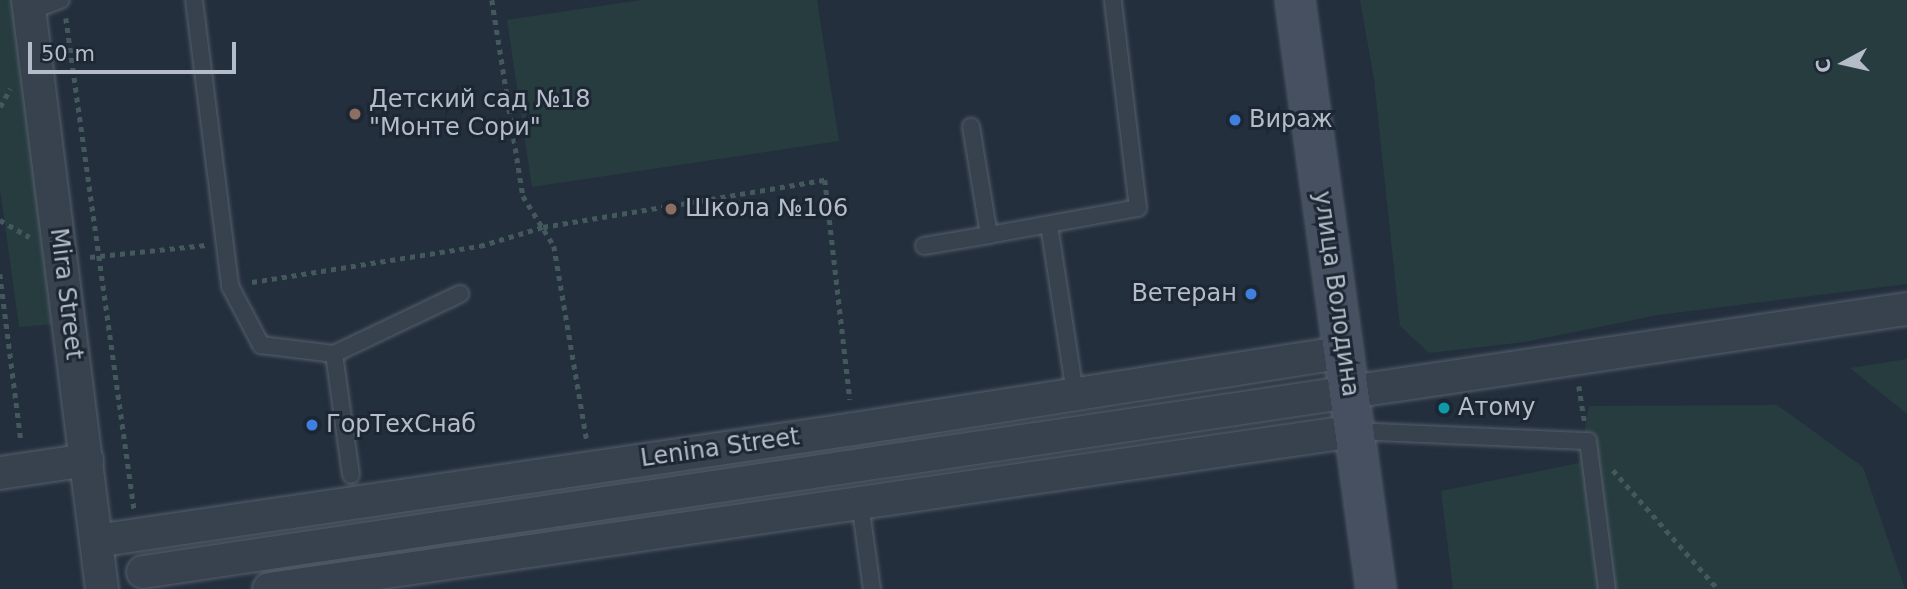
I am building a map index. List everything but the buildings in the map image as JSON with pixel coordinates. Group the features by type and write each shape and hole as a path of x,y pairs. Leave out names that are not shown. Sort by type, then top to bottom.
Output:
{"street":[{"name":"улица Володина","path":"1295,0 1376,589"},
{"name":"Mira Street","path":"29,6 102,589"},
{"path":"143,572 1907,309"},
{"name":"Lenina Street","path":"96,541 854,429 1075,392 1343,352"},
{"path":"269,589 368,582 860,503 1355,431"},
{"path":"12,471 87,460"}],"lane":[{"path":"194,0 222,243 230,286 261,345 334,354 460,294"},
{"path":"924,246 1138,208 1112,0"},
{"path":"29,6 63,7"},
{"path":"971,126 989,235"},
{"path":"1049,225 1075,392"},
{"path":"334,354 351,475"},
{"path":"1355,431 1588,442 1607,589"},
{"path":"860,503 872,589"}],"path":[{"path":"492,0 523,196 554,246 590,466"},
{"path":"63,7 137,534"},
{"path":"230,286 480,246 543,227 825,180 854,429"},
{"path":"0,220 61,254 99,258 222,243"},
{"path":"0,274 12,471"},
{"path":"1575,357 1588,442 1718,589"}],"green space":[{"path":"0,0 12,0 55,324 19,327 0,189"},
{"path":"641,0 817,0 839,141 532,187 507,20"},
{"path":"1360,0 1907,0 1907,284 1658,315 1525,342 1429,353 1400,326 1374,79"},
{"path":"1907,359 1907,414 1850,368"},
{"path":"1777,405 1863,467 1905,589 1453,589 1441,491 1579,463 1589,406"}],"place":[{"name":"Детский сад №18 \"Монте Сори\"","path":"355,114"},
{"name":"Вираж","path":"1235,120"},
{"name":"Школа №106","path":"671,209"},
{"name":"Ветеран","path":"1251,294"},
{"name":"Атому","path":"1444,408"},
{"name":"ГорТехСнаб","path":"312,425"}]}
